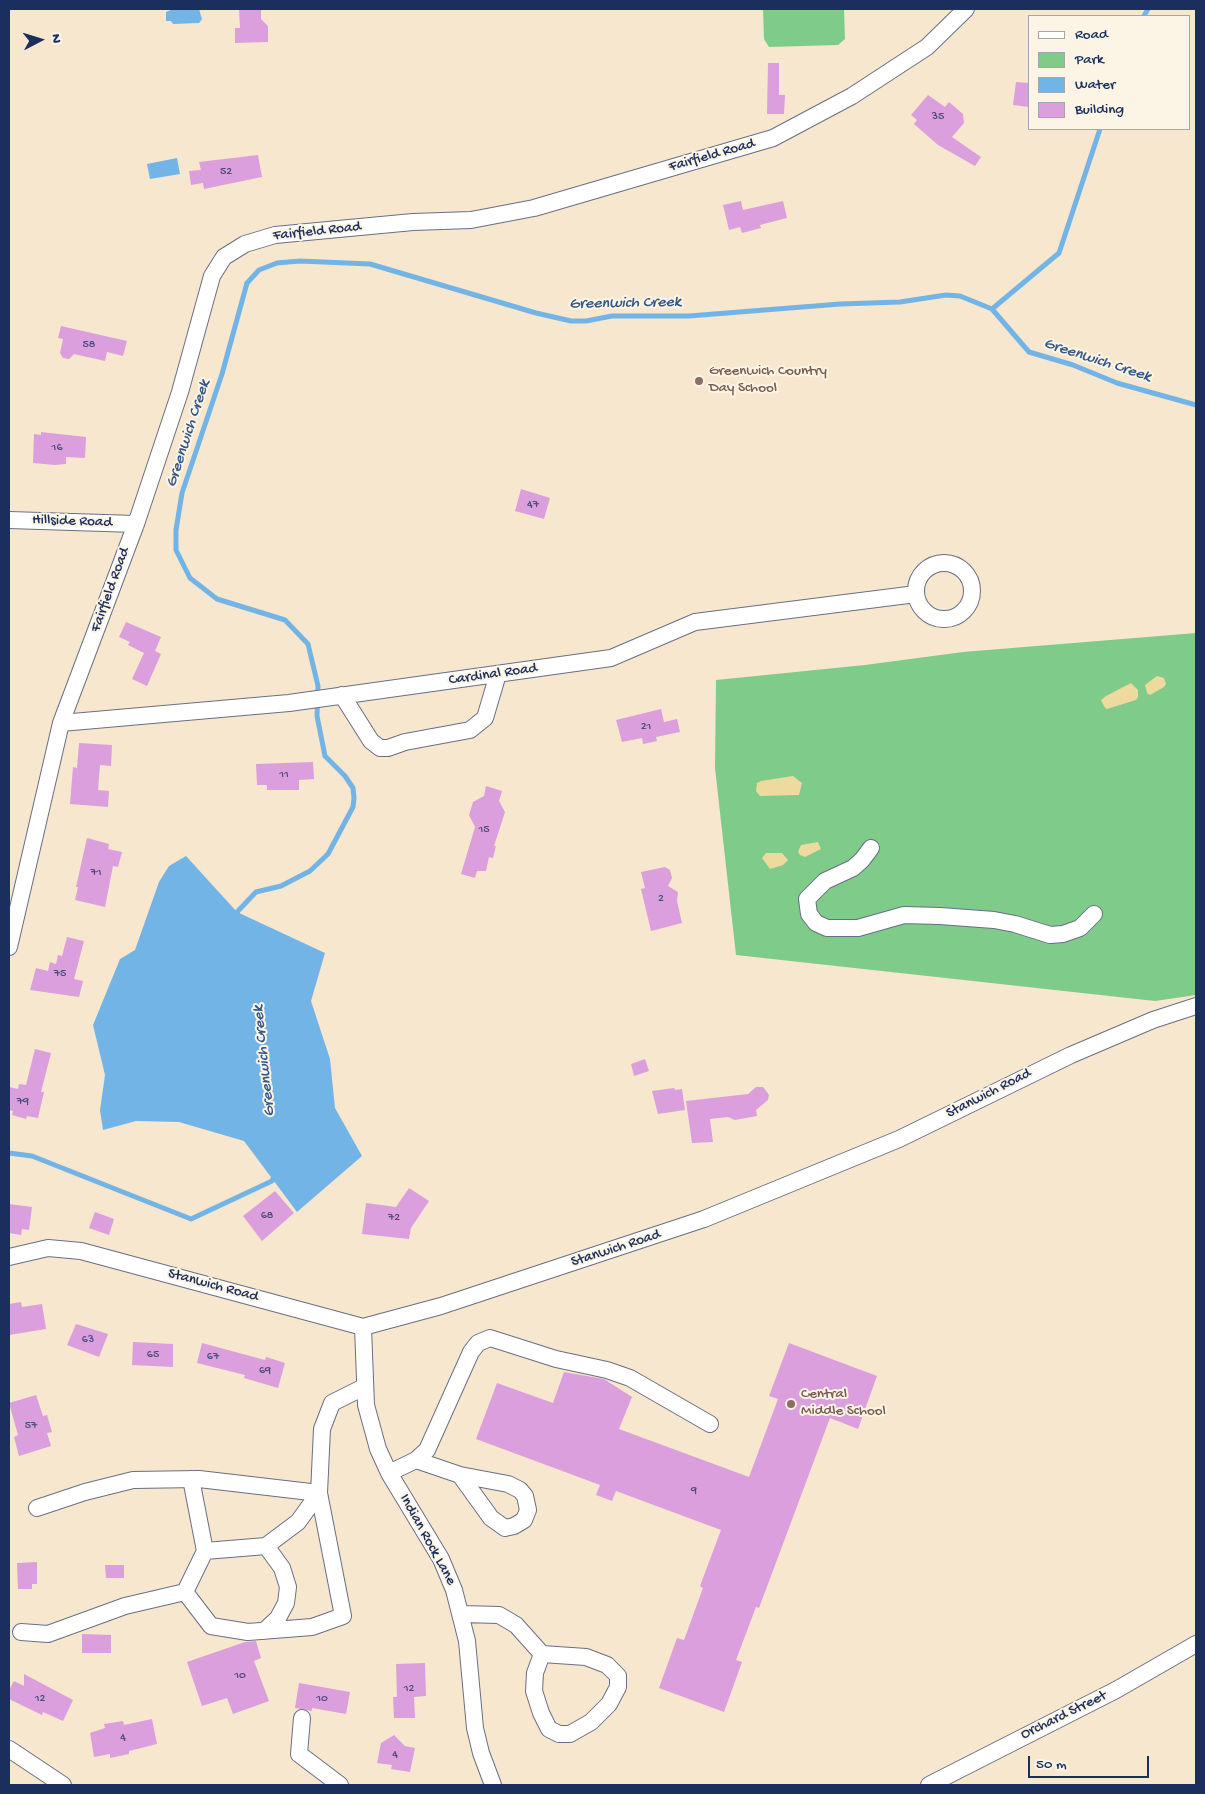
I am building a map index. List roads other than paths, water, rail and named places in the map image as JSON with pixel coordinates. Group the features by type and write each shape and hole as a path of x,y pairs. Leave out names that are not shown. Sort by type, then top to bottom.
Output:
{"street":[{"name":"Fairfield Road","path":"9,946 61,723 136,524 180,392 212,276 224,257 246,244 275,235 413,222 471,220 534,208 773,138 852,96 927,47 966,9"},
{"name":"Hillside Road","path":"9,520 136,524"},
{"name":"Cardinal Road","path":"61,723 317,699 611,658 695,622 916,594"},
{"path":"342,696 371,741 380,748 388,748 405,742 470,730 485,718 498,674"},
{"path":"871,848 854,868 825,881 808,899 809,914 816,923 827,928 858,928 904,915 940,916 994,920 1050,934 1063,934 1080,928 1094,914"},
{"name":"Stanwich Road","path":"9,1257 48,1248 81,1251 363,1327 442,1306 711,1216 899,1138 1071,1054 1153,1020 1196,1006"},
{"name":"Indian Rock Lane","path":"363,1327 366,1405 378,1449 389,1473 441,1559 454,1590 462,1614 470,1668 475,1728 481,1753 494,1785"},
{"path":"389,1473 416,1460 427,1450 471,1352 478,1342 490,1338 556,1359 607,1370 630,1378 710,1424"},
{"path":"185,1592 211,1626 248,1632 312,1628 342,1616 319,1493 322,1429 332,1403 364,1387"},
{"path":"416,1460 460,1475"},
{"path":"37,1508 85,1492 133,1480 191,1479 319,1493"},
{"path":"185,1592 205,1551 191,1479"},
{"path":"205,1551 266,1546 298,1522 319,1493"},
{"path":"264,1631 278,1618 286,1603 288,1587 282,1568 266,1546"},
{"path":"21,1632 48,1634 124,1606 185,1592"},
{"path":"462,1614 491,1614 508,1619 516,1625 542,1654 586,1657 608,1665 618,1676 618,1688 609,1704 591,1722 570,1734 558,1734 549,1729 541,1713 534,1690 535,1673 542,1654"},
{"name":"Orchard Street","path":"928,1785 1116,1690 1196,1644"},
{"path":"302,1718 299,1754 340,1785"},
{"path":"9,1750 63,1785"}],"water":[{"path":"173,9 199,9 202,19 199,23 173,24 171,21 166,21 166,12"},
{"path":"177,158 180,174 150,179 147,164"},
{"path":"186,856 237,912 325,953 311,1001 330,1059 335,1108 362,1156 297,1212 244,1141 179,1122 136,1121 103,1130 100,1110 105,1075 93,1025 120,959 135,950 159,882 169,866"}],"waterway":[{"path":"1145,15 1148,9"},
{"path":"992,309 1059,253 1100,130"},
{"name":"Greenwich Creek","path":"238,917 237,912 256,892 281,886 310,871 328,854 353,807 354,798 353,788 345,776 325,756 317,716 318,686 308,644 285,620 217,599 190,578 176,550 176,530 182,493 222,374 247,283 259,270 277,263 300,261 370,264 536,313 571,321 586,321 612,316 689,316 840,304 900,302 946,295 960,296 992,309 1029,352 1073,365 1117,383 1196,405"},
{"name":"Greenwich Creek","path":"9,1153 32,1156 191,1219 272,1181 274,1176"}],"place":[{"name":"Greenwich Country Day School","path":"699,381"},
{"name":"Central Middle School","path":"791,1404"}]}
